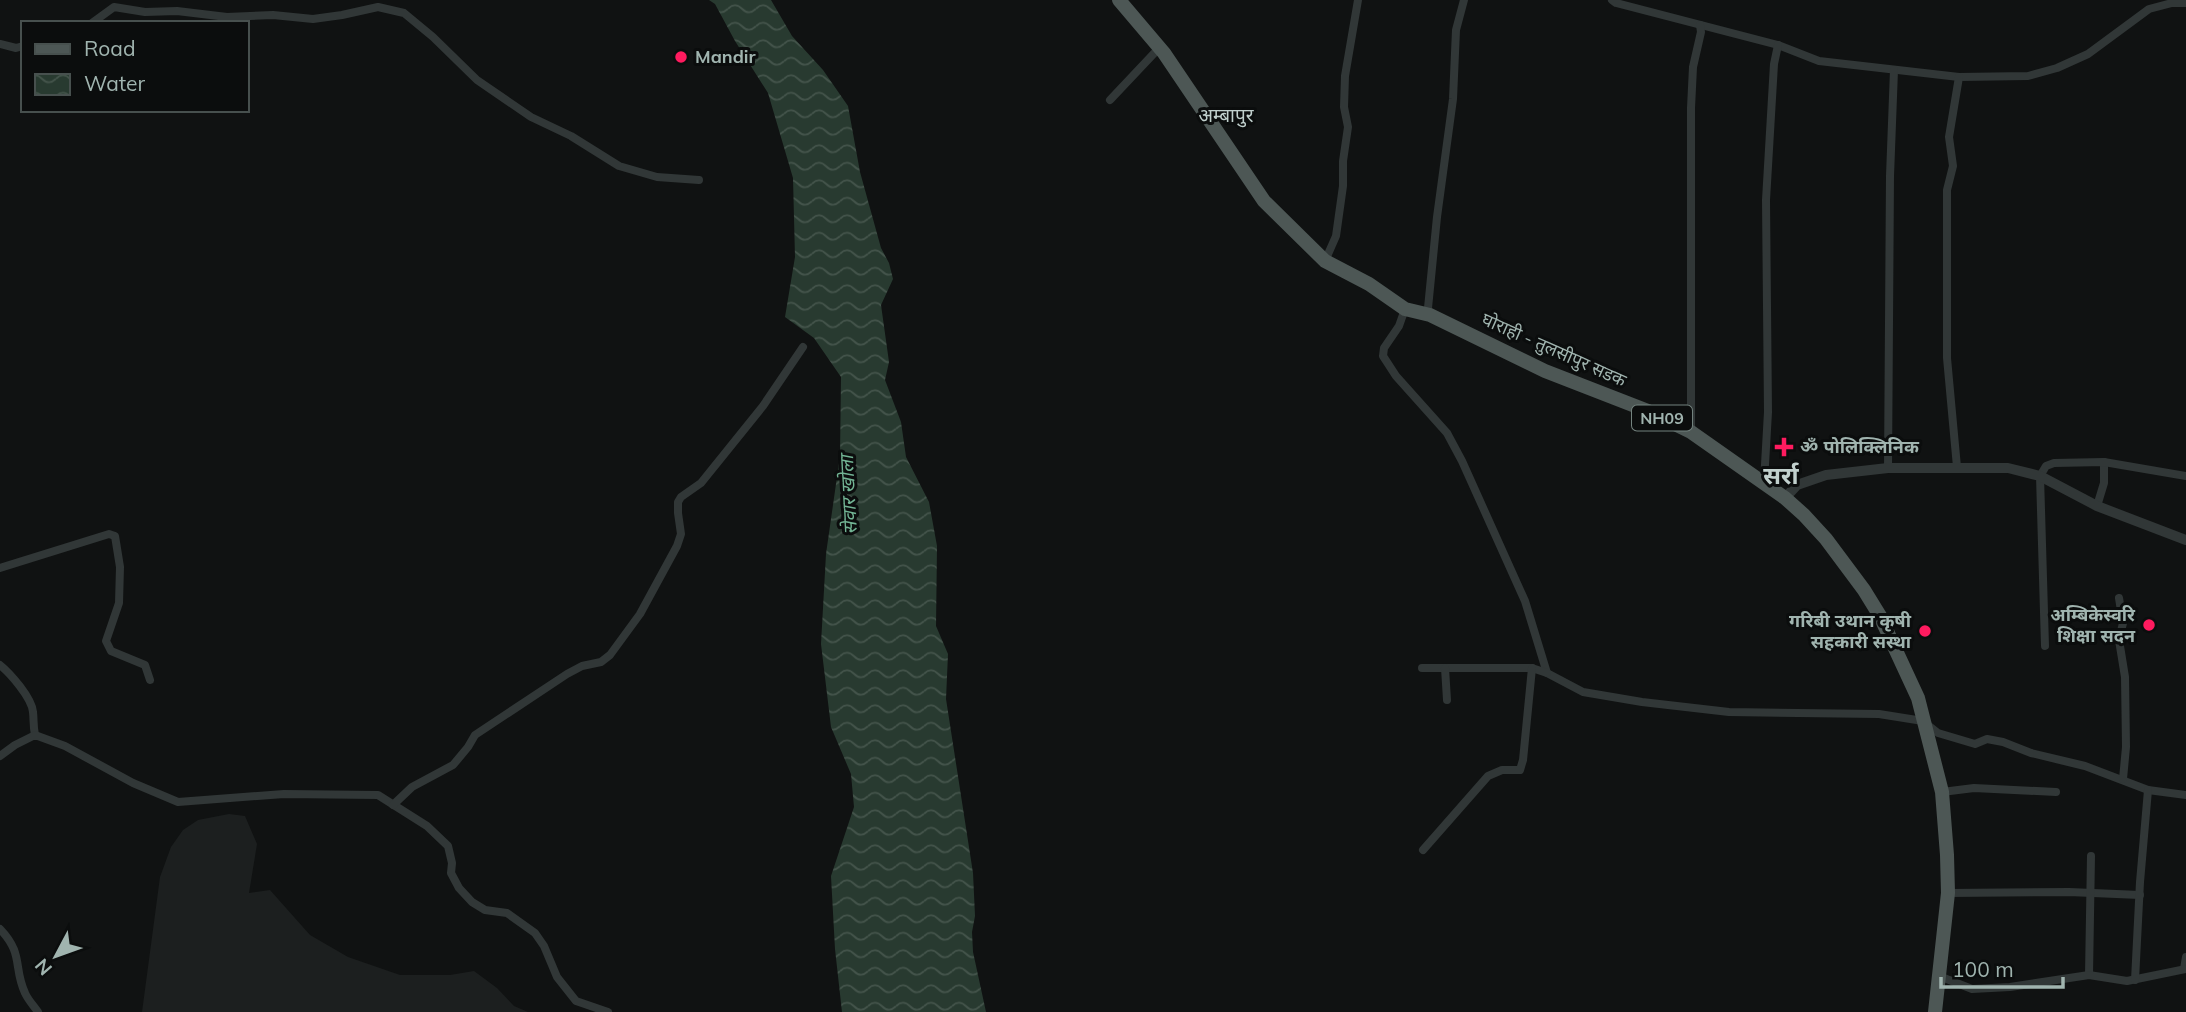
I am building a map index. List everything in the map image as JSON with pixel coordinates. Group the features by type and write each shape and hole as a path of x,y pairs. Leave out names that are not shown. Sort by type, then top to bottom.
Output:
{"main road":[{"name":"घोराही - तुलसीपुर सडक","path":"1119,0 1160,47 1265,201 1325,261 1369,284 1405,309 1430,315 1545,371 1648,411 1691,432 1785,498 1804,514 1826,539 1880,616 1918,698 1942,792 1948,893 1935,1012"}],"street":[{"path":"1325,261 1336,236 1341,197 1348,127 1344,107 1345,76 1358,0"},
{"path":"1430,315 1428,308 1452,99 1456,30 1464,0"},
{"path":"1612,0 1778,46 1819,61 1959,77 2028,76 2057,68 2088,54 2149,9 2172,2 2186,3"},
{"path":"95,21 114,7 145,12 177,11 227,17 273,15 313,19 378,7 404,13 477,80 531,117 571,136 619,166 657,177 699,180"},
{"path":"1691,432 1691,108 1693,67 1701,32 1700,25"},
{"path":"0,44 21,47"},
{"path":"1764,482 1768,412 1766,200 1774,64 1778,46"},
{"path":"1110,100 1160,47"},
{"path":"1888,468 1890,176 1894,70"},
{"path":"1957,467 1947,358 1947,190 1952,166 1949,136 1959,77"},
{"path":"1405,309 1399,326 1384,348 1383,356 1396,376 1447,433 1462,461 1525,601 1547,673"},
{"path":"393,805 412,787 453,765 475,735 567,674 582,666 601,662 610,655 640,614 677,546 681,534 678,513 681,497 701,483 770,396 803,346"},
{"path":"2097,506 2104,484 2104,461"},
{"path":"2045,646 2040,476 2046,467 2054,463 2104,461 2186,476"},
{"path":"1785,498 1797,485 1826,475 1888,468 2008,468 2040,476 2097,506 2186,540"},
{"path":"0,568 109,534 115,536 120,567 119,603 106,642 111,651 145,665 150,680"},
{"path":"2119,598 2123,623 2119,640 2125,677 2126,747 2123,779"},
{"path":"0,665 13,677 31,703 35,735"},
{"path":"1422,668 1532,668 1583,692 1642,702 1729,712 1880,714 1923,721 1938,733 1975,744 1987,739 2085,766 2148,790 2186,795"},
{"path":"1445,668 1447,700"},
{"path":"1423,850 1488,776 1502,770 1520,770 1532,668"},
{"path":"0,756 15,744 35,735 65,746 133,783 178,802 284,794 378,795 427,826 448,846 451,873 459,888 472,902 485,910 508,913 535,933 544,946 557,977 576,1001 608,1012"},
{"path":"1942,792 1974,788 2056,792"},
{"path":"2135,980 2148,790"},
{"path":"2089,975 2091,856"},
{"path":"1948,893 2140,895"},
{"path":"0,929 13,944 25,993 38,1012"},
{"path":"1939,975 1972,989 2010,987 2089,975 2127,981 2185,969 2186,957"}],"shaded area":[{"path":"229,814 245,816 257,844 249,893 270,890 310,935 348,957 400,975 450,975 474,971 497,988 514,1006 528,1012 142,1012 160,877 171,847 183,830 198,820"}],"water":[{"name":"सेवार खोला","path":"709,0 771,0 792,36 823,70 848,106 860,172 881,248 893,279 881,305 889,362 885,380 901,422 906,457 929,502 937,546 936,626 948,654 946,699 973,873 973,952 986,1012 842,1012 831,876 854,807 851,774 831,727 821,644 826,554 840,456 841,377 814,338 785,317 795,257 793,178 768,93 715,4"}],"place":[{"name":"Mandir","path":"681,57"},
{"name":"ॐ पोलिक्लिनिक","path":"1784,447"},
{"name":"अम्बिकेस्वरि शिक्षा सदन","path":"2149,625"},
{"name":"गरिबी उथान कृषी सहकारी सस्था","path":"1925,631"}],"district":[{"name":"अम्बापुर","path":"1226,115"},
{"name":"सर्रा","path":"1781,476"}]}
